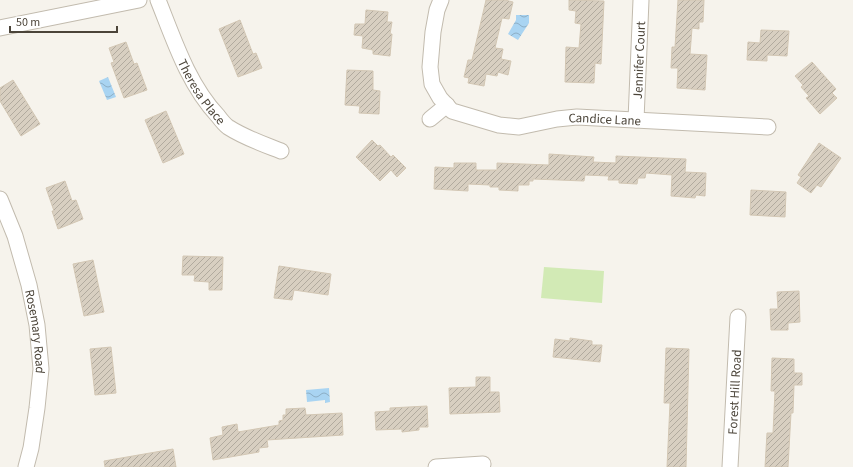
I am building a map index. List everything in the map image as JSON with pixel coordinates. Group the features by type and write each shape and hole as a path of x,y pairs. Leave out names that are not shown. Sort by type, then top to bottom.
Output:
{"street":[{"path":"0,28 139,0"},
{"name":"Theresa Place","path":"158,0 173,41 195,85 208,106 227,126 238,133 251,140 281,151"},
{"name":"Candice Lane","path":"441,0 437,10 433,32 430,67 432,84 440,98 452,111 499,125 519,127 557,119 577,117 768,127"},
{"name":"Jennifer Court","path":"636,120 642,0"},
{"path":"430,119 447,105"},
{"name":"Rosemary Road","path":"0,199 15,236 29,285 37,325 41,369 31,448 26,467"},
{"name":"Forest Hill Road","path":"730,467 738,317"},
{"path":"436,467 483,464"}],"green space":[{"path":"544,267 604,271 602,303 541,298"}],"water":[{"path":"516,15 529,15 529,23 518,40 508,34 516,20"},
{"path":"108,77 116,97 107,100 99,81"},
{"path":"329,388 330,402 325,403 325,400 307,402 306,390"}],"building":[{"path":"486,0 505,0 513,2 509,19 502,18 495,48 503,49 501,59 511,61 508,75 498,72 497,76 486,74 484,86 468,83 469,78 464,77 468,60 472,60"},
{"path":"569,0 604,1 601,64 595,63 594,83 565,82 566,47 579,48 581,24 575,23 576,11 569,10"},
{"path":"678,0 704,0 703,22 699,22 699,29 692,28 690,54 707,55 705,90 677,88 678,68 671,68 672,47 675,47"},
{"path":"366,10 388,12 387,22 392,22 390,34 392,34 390,56 373,54 373,50 362,48 363,36 354,35 355,24 365,24"},
{"path":"240,20 253,54 256,53 262,68 238,77 219,29"},
{"path":"761,30 789,31 787,56 767,55 767,61 747,60 748,42 760,43"},
{"path":"126,42 134,64 137,63 147,90 124,98 111,63 114,62 109,48"},
{"path":"812,62 836,89 832,93 837,98 820,114 806,98 809,96 801,87 803,85 795,76"},
{"path":"347,70 373,71 373,90 380,91 379,114 359,113 360,106 345,105"},
{"path":"13,80 40,124 21,136 0,101 0,88"},
{"path":"166,111 184,154 163,163 145,120"},
{"path":"372,140 378,146 380,145 391,157 393,155 406,168 397,177 391,170 380,181 356,157"},
{"path":"819,143 841,158 821,187 817,185 811,193 797,183 801,177 798,175"},
{"path":"549,154 594,157 593,162 616,163 616,156 686,159 685,172 706,173 705,196 696,195 695,198 671,196 672,175 646,173 645,178 638,178 637,184 619,183 619,180 608,180 609,176 585,175 584,181 533,179 533,181 529,181 529,185 518,185 518,191 499,190 499,187 490,187 490,185 468,184 468,191 434,189 435,167 454,168 454,163 476,163 476,170 497,170 497,163 549,165"},
{"path":"65,181 72,201 76,200 83,219 58,229 52,211 54,211 46,188"},
{"path":"751,190 786,192 785,217 750,215"},
{"path":"183,256 223,257 222,290 209,290 209,282 194,281 195,275 182,275"},
{"path":"93,260 104,312 84,316 73,264"},
{"path":"279,266 331,274 328,295 294,290 292,300 274,298"},
{"path":"799,291 800,322 788,323 788,330 771,330 770,309 778,309 777,292"},
{"path":"570,338 592,341 592,345 602,345 600,362 553,357 555,339 570,341"},
{"path":"111,347 116,393 95,395 90,349"},
{"path":"666,348 689,349 686,467 667,467 670,403 664,403"},
{"path":"772,358 794,359 794,373 802,373 802,385 794,385 788,467 765,467 767,433 773,433 775,391 771,391"},
{"path":"476,377 490,377 490,392 499,392 500,412 450,414 449,388 476,387"},
{"path":"427,406 428,427 419,427 419,430 402,432 402,429 376,430 375,412 390,411 390,408"},
{"path":"305,408 306,415 342,413 343,435 267,440 268,447 259,448 259,452 213,460 210,438 223,435 222,427 237,424 238,432 279,425 279,421 283,420 283,415 286,415 286,409"},
{"path":"173,449 176,467 105,467 104,461"}]}
